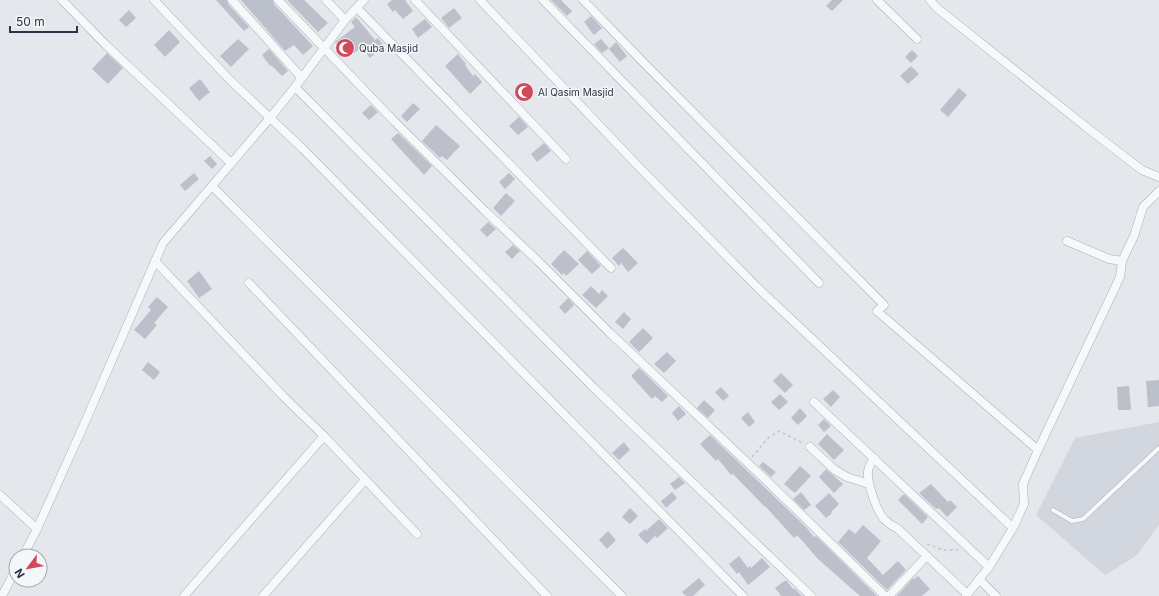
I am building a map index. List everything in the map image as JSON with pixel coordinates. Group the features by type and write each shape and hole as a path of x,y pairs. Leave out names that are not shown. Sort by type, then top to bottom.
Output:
{"street":[{"path":"62,0 106,45 231,163"},
{"path":"154,0 231,81 303,149 743,596"},
{"path":"232,0 302,78"},
{"path":"278,0 393,120 485,211 538,261 610,333 885,596"},
{"path":"326,0 345,20"},
{"path":"27,548 82,429 163,243 270,118 345,20 363,0"},
{"path":"415,0 566,159"},
{"path":"480,0 639,167 757,286 1013,528"},
{"path":"543,0 819,283"},
{"path":"583,0 884,305 878,311 1038,450"},
{"path":"877,0 917,39"},
{"path":"930,0 937,8 1095,134 1142,170 1159,177"},
{"path":"357,8 611,268"},
{"path":"295,87 594,388 811,596"},
{"path":"212,186 622,596"},
{"path":"874,458 869,466 868,473 869,484 878,511 885,520 897,528 966,595 989,567 1013,528 1024,504 1023,484 1120,277 1122,261 1134,236 1143,207 1159,191"},
{"path":"1067,240 1109,259 1122,261"},
{"path":"155,261 417,534"},
{"path":"248,283 547,596"},
{"path":"814,402 989,567"},
{"path":"184,596 324,436"},
{"path":"810,447 835,470 847,477 869,484"},
{"path":"263,596 365,480"},
{"path":"0,495 37,529"},
{"path":"889,596 927,556"},
{"path":"979,579 996,596"},
{"path":"2,596 8,584"}],"lane":[{"path":"1053,510 1072,521 1083,519 1159,448"}],"path":[{"path":"745,461 751,458 768,438 779,431 794,437 810,447"},
{"path":"922,542 943,550 962,550"}],"shaded area":[{"path":"1159,422 1159,525 1136,556 1105,575 1036,515 1075,438"}],"building":[{"path":"216,0 227,0 228,4 249,27 244,31"},
{"path":"241,0 273,0 274,4 313,46 303,55 294,45 285,51"},
{"path":"287,0 304,0 328,23 318,32"},
{"path":"392,0 405,0 413,11 403,19 395,10 393,12 387,4"},
{"path":"551,0 561,0 572,11 567,16"},
{"path":"832,0 843,0 832,11 826,6"},
{"path":"454,8 462,18 449,28 441,18"},
{"path":"129,10 136,18 126,27 119,20"},
{"path":"591,16 602,28 594,35 584,22"},
{"path":"356,17 375,40 378,38 384,46 370,58 362,48 345,58 335,42 355,27 351,22"},
{"path":"425,19 432,27 418,38 412,29"},
{"path":"169,30 180,42 165,57 154,45"},
{"path":"238,39 249,49 231,67 220,56"},
{"path":"601,39 609,48 602,53 594,44"},
{"path":"616,42 627,56 620,62 609,49"},
{"path":"269,49 288,71 282,76 271,65 270,66 262,55"},
{"path":"912,50 918,56 911,63 905,57"},
{"path":"107,53 123,68 108,84 92,69"},
{"path":"458,54 473,76 475,74 482,82 470,94 445,66"},
{"path":"911,66 919,74 908,84 900,76"},
{"path":"200,79 210,92 199,101 189,88"},
{"path":"959,88 967,95 948,117 940,110"},
{"path":"413,103 420,109 407,122 401,116"},
{"path":"371,105 378,112 369,120 362,113"},
{"path":"519,117 528,127 518,135 509,126"},
{"path":"436,125 460,146 447,160 442,156 440,158 422,141"},
{"path":"398,133 432,166 424,175 391,139"},
{"path":"544,143 551,151 537,162 531,154"},
{"path":"210,156 217,164 212,169 204,161"},
{"path":"194,173 199,179 185,191 180,185"},
{"path":"509,173 515,179 505,189 499,182"},
{"path":"506,193 515,201 501,216 493,208"},
{"path":"488,222 496,229 487,237 480,230"},
{"path":"513,245 520,251 512,259 505,252"},
{"path":"623,248 638,263 628,272 621,263 619,266 612,258"},
{"path":"564,250 579,264 566,276 564,273 562,275 551,264"},
{"path":"587,251 601,266 592,274 578,260"},
{"path":"199,271 212,289 199,298 187,281"},
{"path":"591,286 599,294 602,290 608,296 596,308 582,295"},
{"path":"157,297 168,307 154,323 157,325 145,339 134,330 151,310 148,307"},
{"path":"568,298 574,305 565,314 559,307"},
{"path":"624,312 631,319 623,329 615,322"},
{"path":"643,328 653,338 639,352 629,342"},
{"path":"667,352 676,361 664,373 654,364"},
{"path":"148,362 160,372 154,380 142,370"},
{"path":"639,368 668,396 662,402 655,396 652,399 631,376"},
{"path":"781,373 793,385 785,393 773,381"},
{"path":"1159,380 1159,406 1148,407 1146,381"},
{"path":"1129,386 1131,410 1118,410 1117,387"},
{"path":"721,387 729,396 723,401 715,392"},
{"path":"833,390 840,397 831,407 823,399"},
{"path":"780,394 788,402 779,410 771,402"},
{"path":"704,400 715,410 708,418 697,408"},
{"path":"679,406 686,414 678,421 672,413"},
{"path":"800,408 807,416 798,425 791,418"},
{"path":"748,412 755,422 749,427 741,418"},
{"path":"824,419 831,426 824,432 818,425"},
{"path":"827,434 844,450 834,460 818,444"},
{"path":"710,435 806,527 814,537 816,536 877,596 860,596 818,559 797,535 794,538 733,474 731,475 718,459 716,461 700,444"},
{"path":"624,442 630,450 619,460 612,453"},
{"path":"763,462 776,472 771,477 759,466"},
{"path":"800,466 811,476 795,493 784,484"},
{"path":"826,469 843,484 834,493 819,477"},
{"path":"679,477 685,483 675,490 670,484"},
{"path":"931,484 948,502 950,500 957,507 947,517 939,508 936,509 919,493"},
{"path":"672,492 677,498 666,508 661,501"},
{"path":"801,492 811,505 804,510 793,499"},
{"path":"829,493 839,504 826,518 815,506"},
{"path":"904,494 928,517 922,524 898,500"},
{"path":"630,508 638,516 630,524 622,517"},
{"path":"659,519 668,528 657,538 655,536 647,544 638,535 645,529 646,531"},
{"path":"863,525 881,541 867,558 883,575 898,561 906,570 887,590 838,542 849,529 855,534"},
{"path":"608,531 616,540 607,549 599,540"},
{"path":"739,556 748,568 750,566 751,568 762,558 770,567 748,585 739,572 737,574 729,564"},
{"path":"918,576 930,589 922,596 897,596 913,578 914,579"},
{"path":"699,578 705,585 693,596 686,596 682,592"},
{"path":"786,580 793,589 794,588 802,596 781,596 775,588"}],"place":[{"name":"Quba Masjid","path":"345,48"},
{"name":"Al Qasim Masjid","path":"524,92"}]}
